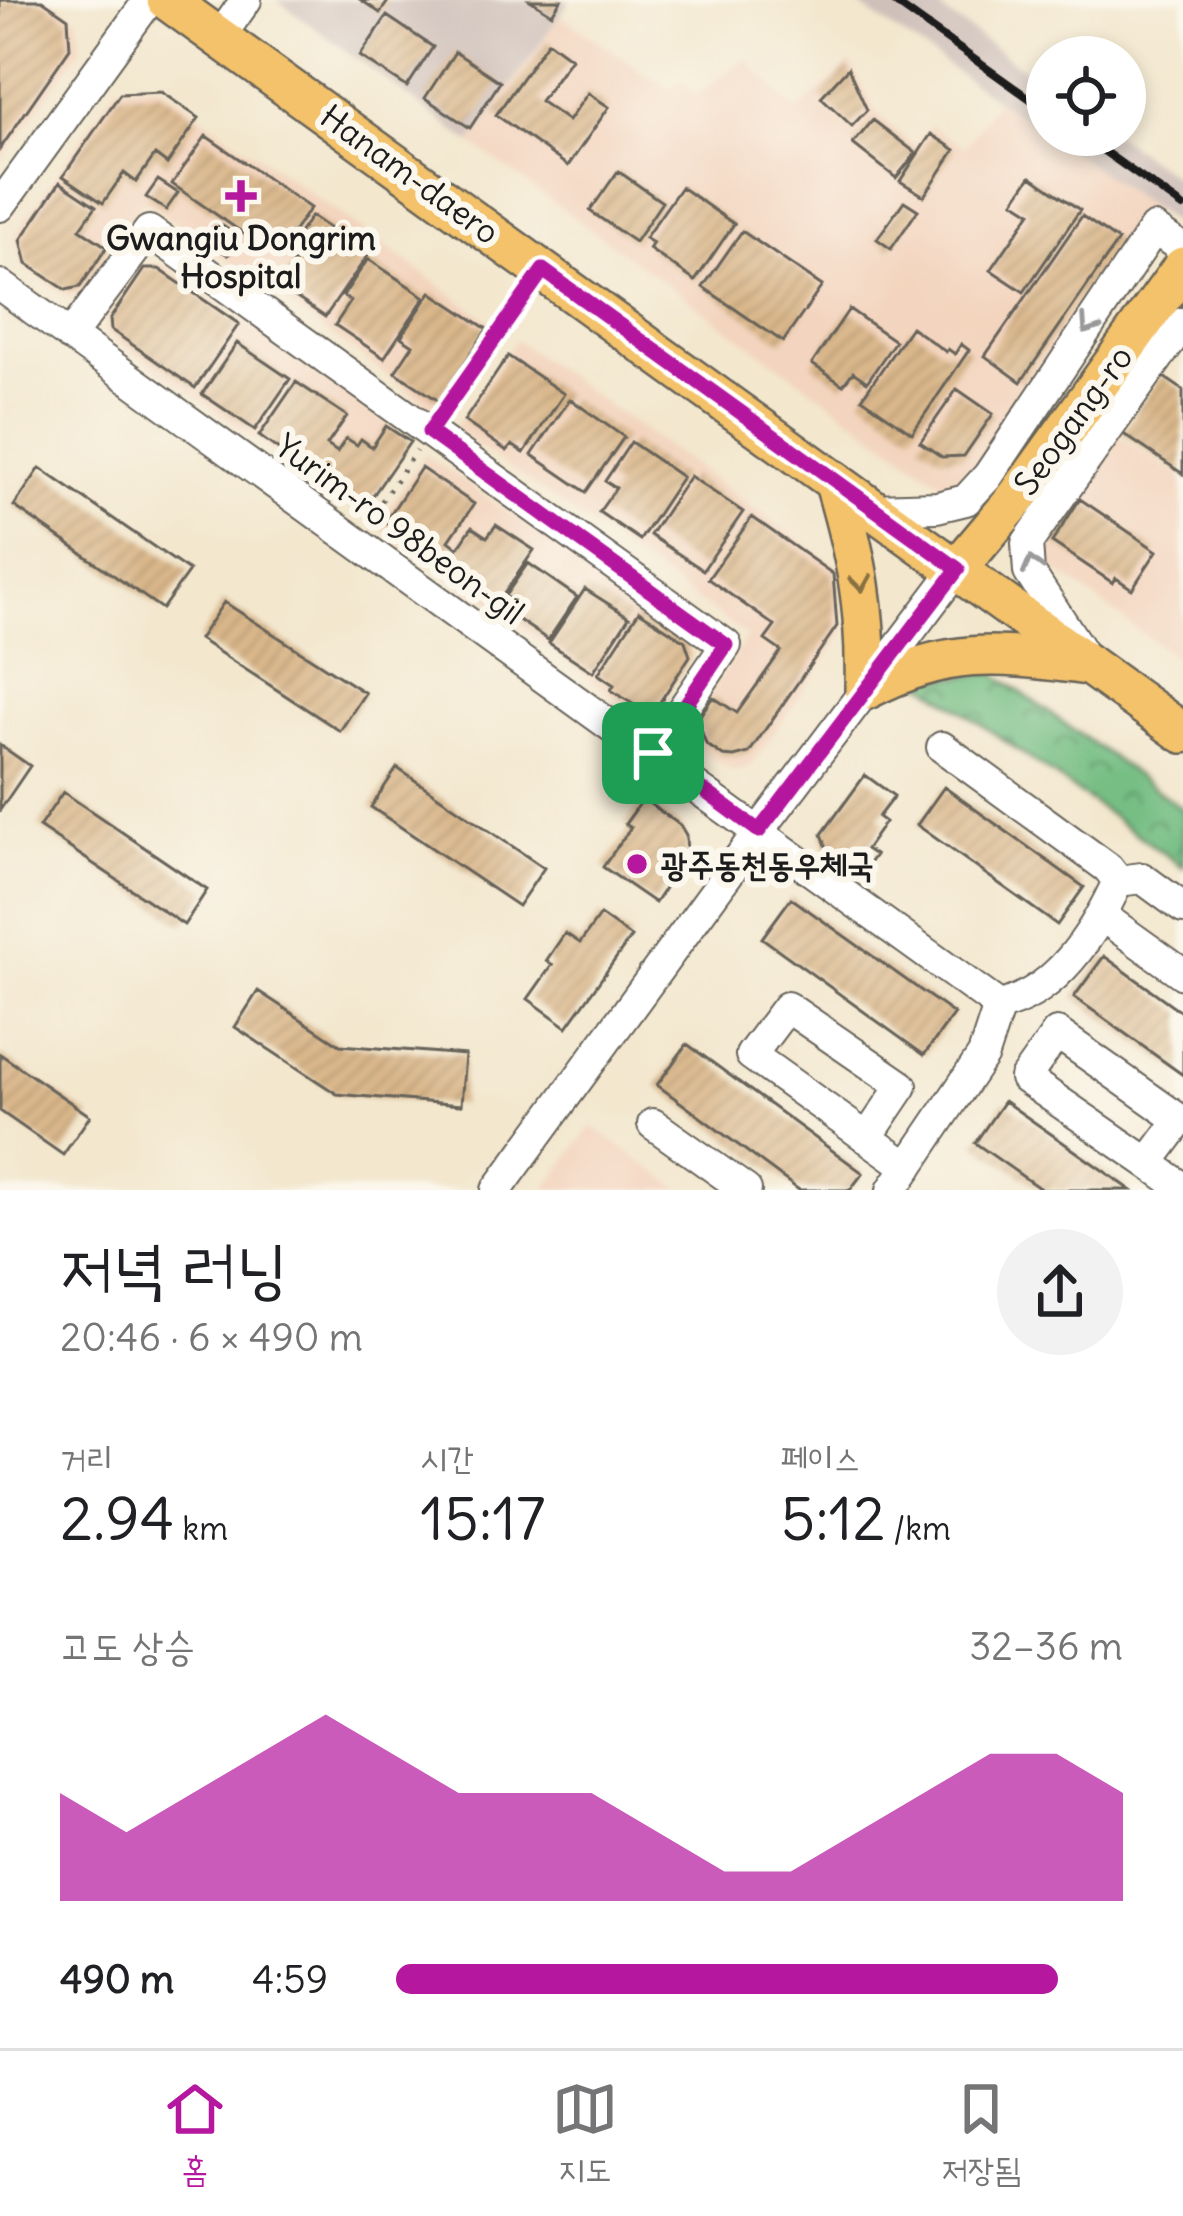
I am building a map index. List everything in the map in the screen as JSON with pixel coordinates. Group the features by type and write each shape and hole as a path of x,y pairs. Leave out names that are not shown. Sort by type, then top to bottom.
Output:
{"main road":[{"name":"Hanam-daero","path":"167,0 1183,733"},
{"name":"Seogang-ro","path":"958,569 1015,500 1183,267"},
{"path":"834,480 864,596 865,690 906,668 944,658 992,653 1090,665"}],"street":[{"path":"0,206 149,0"},
{"path":"220,37 246,0"},
{"path":"875,509 937,508 966,500 988,476 1154,229 1183,249"},
{"path":"70,336 148,231 726,645 653,753"},
{"name":"Yurim-ro 98beon-gil","path":"0,285 999,1006"},
{"path":"1090,665 1029,572 1027,543 1183,323"},
{"path":"497,1190 759,831 958,569"},
{"path":"942,747 1108,868 1118,881"},
{"path":"1118,881 1142,878 1183,908"},
{"path":"867,1138 902,1087 787,1006 751,1055 867,1138 900,1179 983,1055 999,1006 1032,992 1070,962 1102,916 1118,881"},
{"path":"1102,916 1183,974"},
{"path":"1032,992 1057,1033 1180,1120 1148,1163"},
{"path":"1057,1033 1025,1078 1183,1188"},
{"path":"653,1124 746,1190"}],"path":[{"path":"368,521 543,270"}],"shaded area":[{"path":"0,0 53,0 78,18 81,48 0,162"},
{"path":"277,0 570,0 471,143"},
{"path":"851,0 927,0 1026,71 1026,120"},
{"path":"560,15 668,89 681,81 697,95 746,58 796,112 851,63 877,112 915,147 930,125 965,147 997,99 1026,119 1026,156 1078,156 1153,209 971,475 944,484 471,143"},
{"path":"158,85 494,324 436,410 144,201 81,292 70,297 22,265 16,234 116,87"},
{"path":"1078,156 1145,156 1183,183 1183,230"},
{"path":"163,264 411,441 363,515 106,334 105,321 143,265"},
{"path":"515,340 837,567 843,633 750,767 732,771 693,744 689,725 747,636 454,429"},
{"path":"1115,433 1183,478 1183,663 1040,559 1040,542"},
{"path":"425,454 686,636 692,657 656,710 639,714 377,525"},
{"path":"592,1126 682,1190 545,1190"}],"green space":[{"path":"994,673 1183,809 1183,867 919,680"}],"building":[{"path":"0,0 42,0 68,18 70,48 0,149"},
{"path":"361,0 389,0 380,13"},
{"path":"530,0 561,0 552,14"},
{"path":"387,16 433,47 407,87 360,56"},
{"path":"548,41 571,58 540,101 568,121 588,93 609,107 568,166 496,115"},
{"path":"455,52 500,82 470,128 425,98"},
{"path":"848,68 867,110 852,126 821,97"},
{"path":"161,92 199,118 167,164 155,155 136,182 124,173 103,203 63,176 120,94"},
{"path":"873,120 916,153 896,178 853,144"},
{"path":"931,134 955,150 924,196 900,181"},
{"name":"Gwangiu Dongrim Hospital","path":"206,136 310,208 276,256 172,184"},
{"path":"618,171 662,202 635,242 590,211"},
{"path":"1031,176 1080,210 1024,292 991,270 1031,212 1014,201"},
{"path":"158,180 178,193 166,210 146,197"},
{"path":"60,182 96,206 80,229 107,247 80,287 66,290 27,264 21,240"},
{"path":"681,187 734,224 695,281 649,249 653,243 645,238"},
{"path":"904,201 918,210 891,249 877,239"},
{"path":"311,216 368,255 325,317 279,286 294,263 283,256"},
{"path":"1082,216 1118,241 1021,382 985,356"},
{"path":"220,224 240,238 228,255 208,242"},
{"path":"742,231 822,286 783,342 703,287"},
{"path":"368,259 425,297 384,358 335,325 351,301 343,296"},
{"path":"144,269 159,269 239,324 195,388 111,330 110,319"},
{"path":"431,292 487,329 439,401 395,372 413,345 401,337"},
{"path":"849,309 895,341 867,382 853,372 843,385 812,364"},
{"path":"911,327 946,352 955,354 961,344 969,350 912,433 862,398"},
{"path":"237,343 290,379 255,430 202,394"},
{"path":"508,356 564,394 524,453 512,445 507,451 464,421"},
{"path":"1161,375 1183,390 1183,474 1122,433"},
{"path":"296,382 347,416 327,445 337,452 346,438 357,445 361,439 372,447 386,426 410,442 363,510 259,436"},
{"path":"957,389 993,414 964,456 942,457 920,442"},
{"path":"570,399 624,437 586,492 532,455"},
{"path":"631,442 682,477 640,540 599,512 616,488 605,481"},
{"path":"40,468 189,571 162,609 14,506"},
{"path":"421,468 474,504 449,541 458,548 472,527 487,537 496,525 534,550 499,601 385,522"},
{"path":"690,476 743,512 703,570 650,535"},
{"path":"1080,499 1157,551 1132,589 1116,578 1113,583 1052,542"},
{"path":"752,517 833,574 837,626 749,753 723,756 706,744 699,724 701,714 713,697 737,713 781,651 765,640 775,626 708,579"},
{"path":"528,563 577,597 548,640 513,616 520,606 505,596"},
{"path":"585,589 629,617 593,672 549,643"},
{"path":"224,602 365,693 340,731 199,639"},
{"path":"639,611 685,641 690,656 656,708 642,710 611,690 614,685 598,674"},
{"path":"0,745 30,766 0,810"},
{"path":"397,768 544,868 518,906 371,807"},
{"path":"865,775 894,796 878,817 885,822 866,849 875,855 860,876 829,854 822,834"},
{"path":"944,787 1084,887 1057,925 917,825"},
{"path":"63,792 207,890 184,925 39,827"},
{"path":"643,799 680,825 686,835 687,855 655,903 603,867 631,827 625,824"},
{"path":"791,898 954,1014 924,1055 762,938"},
{"path":"600,915 631,937 567,1027 528,999 552,965 546,961 565,933 580,943"},
{"path":"1104,956 1183,1013 1183,1075 1074,997"},
{"path":"258,991 340,1045 465,1055 461,1105 337,1094 235,1027"},
{"path":"687,1044 863,1173 850,1190 799,1190 657,1085"},
{"path":"0,1054 90,1116 63,1155 0,1111"},
{"path":"1004,1101 1131,1190 1042,1190 975,1143"}],"railway":[{"path":"891,0 1026,96"},
{"path":"1111,156 1183,207"}],"place":[{"name":"Gwangiu Dongrim Hospital","path":"241,196"},
{"name":"광주동천동우체국","path":"637,864"}],"route":[{"path":"543,270 958,569 759,831 653,753 726,645 429,432 543,270"}]}
